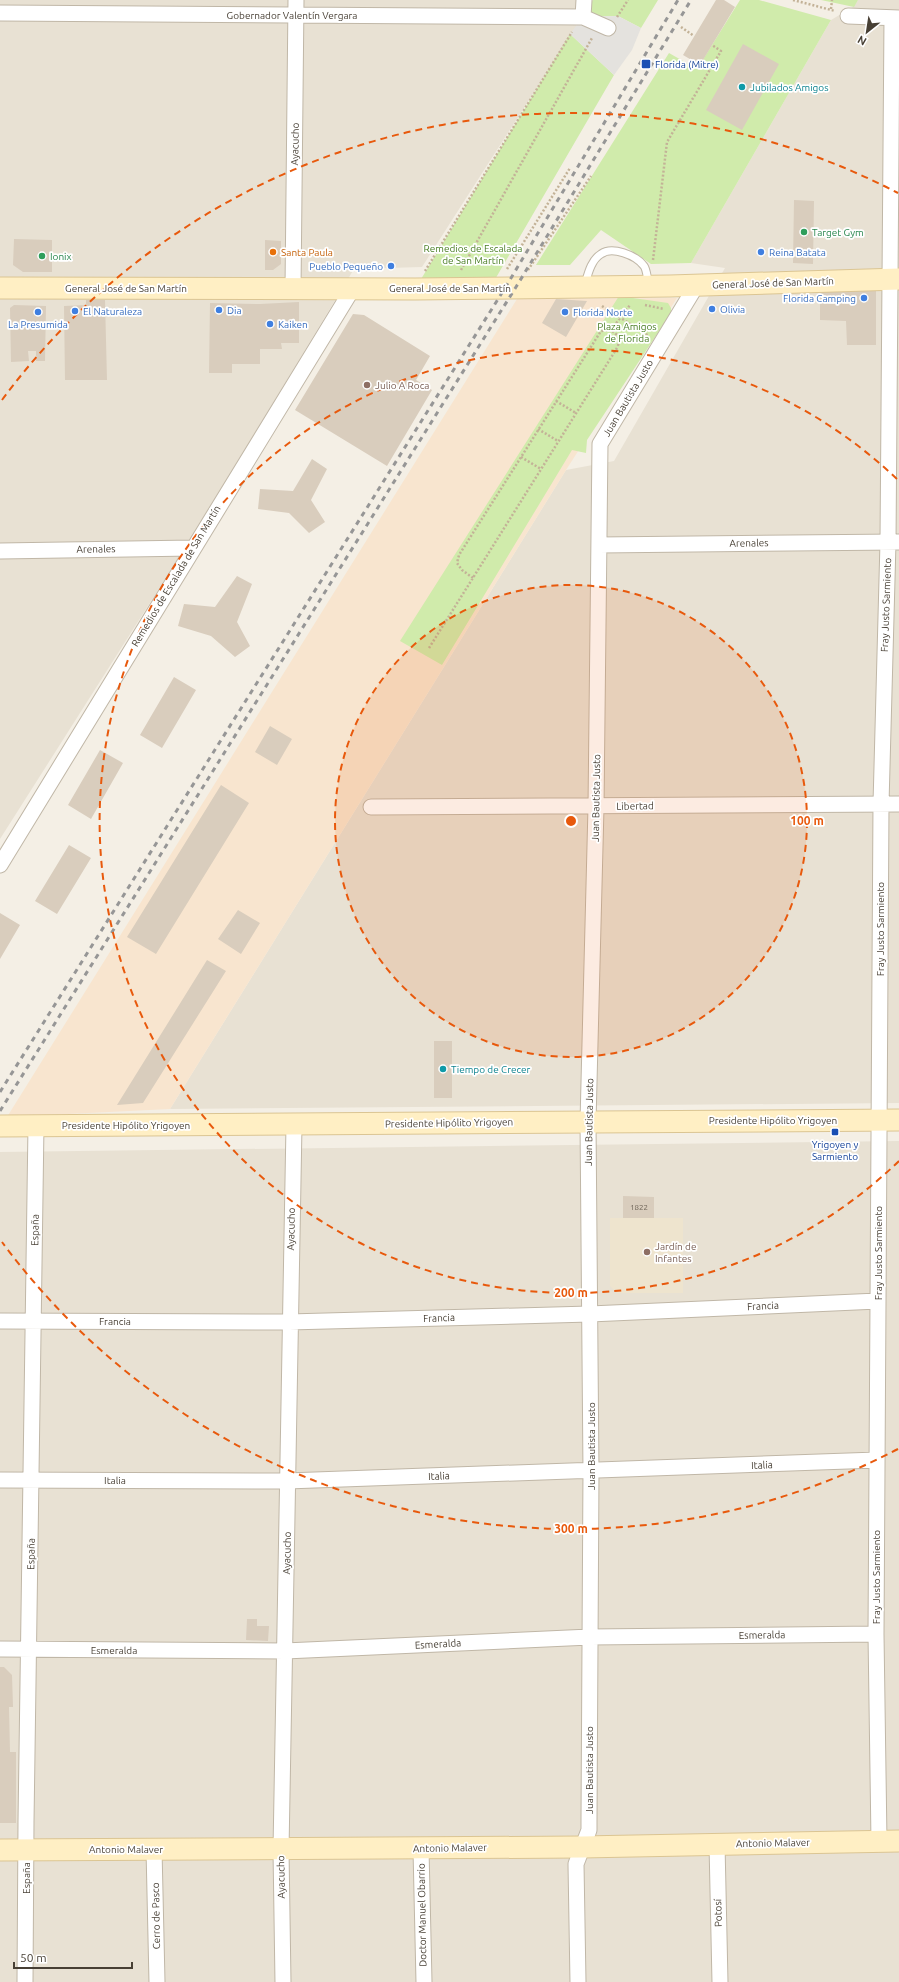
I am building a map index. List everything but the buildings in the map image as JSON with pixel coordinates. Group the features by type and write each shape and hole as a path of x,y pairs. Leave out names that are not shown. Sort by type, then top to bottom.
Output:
{"street":[{"path":"584,0 583,17 604,26"},
{"name":"Gobernador Valentín Vergara","path":"0,13 296,7 583,17"},
{"name":"Ayacucho","path":"293,289 296,7"},
{"path":"0,9 0,17"},
{"path":"848,16 896,18"},
{"name":"Fray Justo Sarmiento","path":"889,1841 876,1634 878,1301 889,1120 881,804 894,542 896,18"},
{"name":"General José de San Martín","path":"0,288 415,289 584,287 642,291 696,286 894,279"},
{"name":"Juan Bautista Justo","path":"578,1982 576,1864 588,1830 591,1471 588,1122 596,807 600,444 696,286"},
{"name":"Remedios de Escalada de San Martín","path":"0,864 353,288"},
{"name":"Arenales","path":"600,545 894,542"},
{"name":"Arenales","path":"0,551 193,548"},
{"name":"Libertad","path":"371,807 596,807 899,804"},
{"name":"Presidente Hipólito Yrigoyen","path":"0,1126 889,1120"},
{"name":"España","path":"25,1982 36,1125"},
{"name":"Ayacucho","path":"283,1982 281,1850 294,1125"},
{"name":"Francia","path":"0,1321 290,1322 590,1314 878,1301"},
{"name":"Italia","path":"0,1480 287,1481 877,1460"},
{"name":"Esmeralda","path":"0,1649 285,1651 590,1637 876,1634"},
{"name":"Antonio Malaver","path":"0,1850 421,1849 889,1841"},
{"name":"Potosí","path":"717,1844 720,1982"},
{"name":"Cerro de Pasco","path":"154,1849 157,1982"},
{"name":"Doctor Manuel Obarrio","path":"421,1849 424,1982"}],"lane":[{"path":"584,287 591,265 596,258 600,254 612,251 636,259 644,266 642,291"}],"path":[{"path":"451,288 604,26 628,0"},
{"path":"793,0 831,9 848,16"},
{"path":"831,9 832,0"},
{"path":"681,28 694,36"},
{"path":"415,289 570,34"},
{"path":"611,330 642,291 667,142 721,52 712,45"},
{"path":"506,288 570,168"},
{"path":"506,288 591,176"},
{"path":"642,291 653,308 680,311"},
{"path":"602,306 661,343"},
{"path":"429,648 473,578 541,469 558,441 576,413 620,342 618,336 611,330 601,331 459,555 457,563 462,570 473,578"},
{"path":"556,401 576,413"},
{"path":"538,429 558,441"},
{"path":"521,457 541,469"}],"shaded area":[{"path":"0,0 593,0 422,267 354,269 193,535 0,839"},
{"path":"858,0 899,0 899,1103 170,1109 566,470 614,461 725,268 691,263 831,20 853,7"},
{"path":"618,16 641,28 632,50 614,75 570,34 583,17"},
{"path":"677,298 566,470 170,1109 7,1117 517,299"},
{"path":"899,1141 899,1982 0,1982 0,1152"},
{"name":"Jardín de Infantes","path":"610,1218 683,1218 683,1293 617,1293 610,1286"}],"green space":[{"path":"593,0 658,0 641,28 618,16 583,17"},
{"path":"740,0 759,0 831,20 691,263 651,264 601,230 570,265 536,265 669,53 697,69"},
{"path":"821,0 858,0 854,7"},
{"name":"Remedios de Escalada de San Martín","path":"570,34 614,75 490,288 415,289"},
{"name":"Plaza Amigos de Florida","path":"619,296 668,303 671,308 671,313 587,440 586,453 572,450 442,665 400,641"}],"railway":[{"path":"0,1092 505,288 678,0"},
{"path":"0,1111 516,287 691,0"}],"place":[{"name":"Florida (Mitre)","path":"646,64"},
{"name":"Jubilados Amigos","path":"742,87"},
{"name":"Target Gym","path":"804,232"},
{"name":"Santa Paula","path":"273,252"},
{"name":"Reina Batata","path":"761,252"},
{"name":"Ionix","path":"42,256"},
{"name":"Pueblo Pequeño","path":"391,266"},
{"name":"Florida Camping","path":"864,298"},
{"name":"Olivia","path":"712,309"},
{"name":"Dia","path":"219,310"},
{"name":"El Naturaleza","path":"75,311"},
{"name":"La Presumida","path":"38,312"},
{"name":"Florida Norte","path":"565,312"},
{"name":"Kaiken","path":"270,324"},
{"name":"Julio A Roca","path":"367,385"},
{"name":"Tiempo de Crecer","path":"443,1069"},
{"name":"Yrigoyen y Sarmiento","path":"835,1132"},
{"name":"Jardín de Infantes","path":"647,1252"}]}
